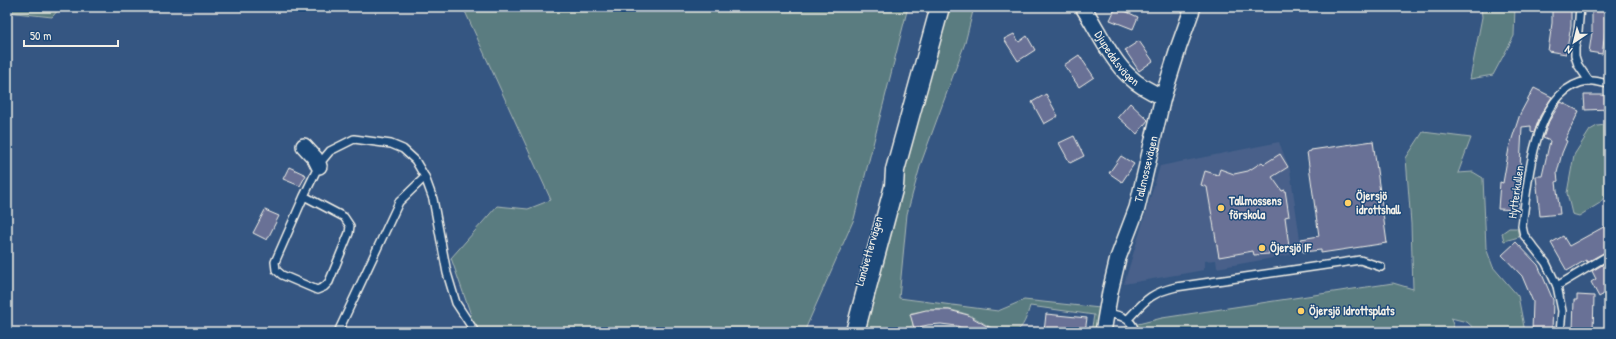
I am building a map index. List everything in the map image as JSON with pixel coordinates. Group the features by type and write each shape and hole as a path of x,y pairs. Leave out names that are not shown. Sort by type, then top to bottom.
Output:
{"street":[{"name":"Landvettervägen","path":"843,332 860,284 888,184 895,170 940,7"},
{"name":"Djupedalsvägen","path":"1083,7 1117,61 1129,76 1145,88 1163,97"},
{"name":"Tallmossevägen","path":"1103,332 1118,258 1137,208 1163,97 1193,7"},
{"path":"304,146 315,158 319,166"},
{"name":"Landvettervägen","path":"855,332 894,186 895,170"}],"lane":[{"path":"1580,7 1575,56 1578,65 1589,81"},
{"name":"Hytterkullen","path":"1560,332 1562,311 1557,286 1546,263 1524,235 1522,226 1534,145 1550,107 1561,94 1579,83 1589,81 1609,84"},
{"path":"304,196 344,217 350,226 349,234 329,282 324,287 317,290 282,275 276,270 275,262 304,196 319,166 330,151 354,136 391,144 402,149 415,160 425,177 433,199 447,273 456,303 475,332"},
{"path":"338,332 399,202 425,177"},
{"path":"1557,286 1609,255"},
{"path":"1128,319 1151,296 1160,291 1176,287 1360,260 1381,267"},
{"path":"1106,313 1120,315 1128,319 1134,325 1135,330"}],"shaded area":[{"name":"Tallmossens förskola","path":"1279,142 1290,170 1301,246 1290,247 1290,255 1217,268 1216,260 1204,261 1204,270 1124,284 1160,166"}],"green space":[{"path":"7,7 61,7 52,17 7,12"},
{"path":"463,7 908,7 854,219 804,332 465,332 471,315 451,258 497,206 528,209 551,200"},
{"path":"949,7 974,7 965,43 921,163 907,214 899,298 998,311 1024,300 1100,308 1096,332 1091,332 1094,315 1030,306 1023,325 1014,332 1008,333 996,330 969,315 941,309 911,313 913,325 904,332 862,332 920,103"},
{"path":"1481,7 1515,7 1514,36 1493,75 1470,79 1482,17"},
{"path":"1597,126 1609,126 1609,190 1600,203 1579,216 1572,214 1567,193 1574,155 1590,130"},
{"path":"1423,132 1471,138 1458,173 1473,172 1483,178 1486,248 1493,267 1518,296 1525,332 1478,332 1467,322 1451,318 1455,332 1114,332 1114,330 1162,318 1393,283 1413,289 1411,224 1406,158"},
{"path":"1509,228 1517,228 1519,237 1504,241 1502,233"}],"building":[{"path":"1116,7 1138,17 1133,29 1110,20"},
{"path":"1552,7 1571,7 1571,26 1566,54 1548,51 1552,23"},
{"path":"1592,7 1609,7 1609,28 1606,27 1602,54 1589,52 1592,32"},
{"path":"1014,34 1019,42 1027,36 1035,50 1018,61 1004,39"},
{"path":"1139,41 1153,61 1139,71 1125,50"},
{"path":"1079,55 1094,77 1079,87 1064,65"},
{"path":"1534,88 1552,97 1540,116 1534,133 1531,132 1531,126 1522,127 1518,210 1498,209 1500,182 1503,183 1509,148 1520,114"},
{"path":"1046,94 1058,116 1044,124 1032,102"},
{"path":"1584,95 1609,96 1609,109 1585,110"},
{"path":"1561,102 1579,111 1565,140 1567,141 1557,173 1558,181 1556,182 1560,214 1540,216 1536,176 1542,176 1550,141 1543,138 1549,121"},
{"path":"1130,103 1148,120 1137,134 1118,117"},
{"path":"1074,136 1084,156 1070,163 1059,143"},
{"name":"Öjersjö idrottshall","path":"1373,141 1387,243 1321,253 1321,250 1303,252 1301,239 1319,236 1307,152 1311,150"},
{"path":"1280,154 1288,167 1272,177 1282,191 1285,190 1289,216 1285,217 1289,246 1269,250 1269,254 1254,255 1253,251 1219,257 1207,187 1201,185 1205,171 1218,175 1220,169 1234,174 1248,171 1262,162 1264,164"},
{"path":"1121,156 1134,164 1122,182 1109,173"},
{"path":"289,167 306,175 300,186 283,179"},
{"path":"265,210 279,216 267,240 253,233"},
{"path":"1609,224 1609,250 1587,262 1586,260 1567,271 1551,243 1563,236 1569,246"},
{"path":"1516,242 1538,265 1553,300 1552,331 1532,331 1533,302 1522,276 1502,255"},
{"path":"1609,261 1609,291 1599,297 1591,282 1596,279 1592,271"},
{"path":"1577,295 1594,296 1593,332 1576,332 1577,329 1573,329 1574,300 1577,300"},
{"path":"926,310 949,310 968,315 997,332 971,332 957,326 941,324 914,328 910,314"},
{"path":"1046,314 1087,318 1085,332 1044,332"}],"place":[{"name":"Öjersjö idrottshall","path":"1348,203"},
{"name":"Tallmossens förskola","path":"1221,208"},
{"name":"Öjersjö IF","path":"1262,248"},
{"name":"Öjersjö Idrottsplats","path":"1301,311"}]}
